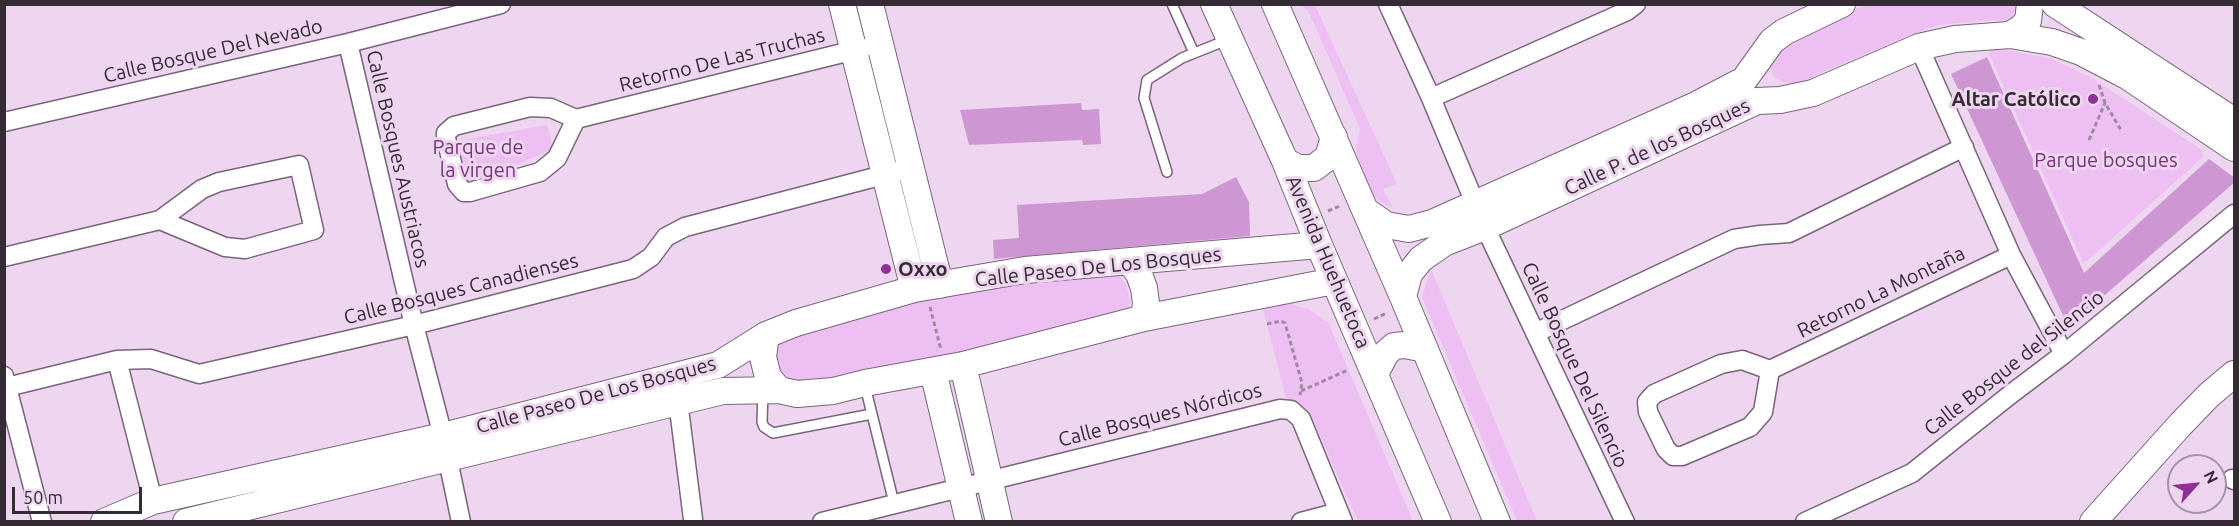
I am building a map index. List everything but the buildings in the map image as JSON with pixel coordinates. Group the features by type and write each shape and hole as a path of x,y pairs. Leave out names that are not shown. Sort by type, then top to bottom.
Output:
{"main road":[{"path":"842,4 884,174 926,287"},
{"path":"870,4 910,168 926,287"},
{"name":"Avenida Huehuetoca","path":"1214,4 1285,160 1318,245 1438,522"},
{"path":"1275,4 1405,300 1497,522"},
{"name":"Calle P. de los Bosques","path":"1363,205 1386,225 1409,229 1432,223 1696,105 1744,80 1772,41 1784,32 1842,4"},
{"path":"2010,35 2028,21 2030,4"},
{"path":"2055,4 2235,121"},
{"name":"Calle P. de los Bosques","path":"1405,300 1409,274 1422,259 1444,243 1485,227 1757,101 1813,93 1919,47 1955,39 2010,35 2052,42 2081,52 2127,76 2235,148"},
{"path":"1765,51 1761,65 1767,85 1779,94 1793,97"},
{"path":"1285,160 1298,168 1314,168 1328,157 1334,137"},
{"name":"Calle Paseo De Los Bosques","path":"186,522 445,448 718,365 766,335 796,323 926,287 1025,270 1318,245"},
{"path":"1130,261 1139,274 1144,288 1146,303 1144,318"},
{"name":"Calle Paseo De Los Bosques","path":"104,522 153,501 445,448 723,391 771,390 797,394 833,391 947,368 1144,318 1334,281"},
{"path":"766,335 764,357 771,390"},
{"path":"1375,374 1386,353 1394,346 1405,345 1425,349"},
{"path":"947,368 990,481 999,522"},
{"path":"947,368 961,487 969,522"},
{"path":"2093,522 2180,425 2209,395 2235,374"}],"street":[{"name":"Calle Bosque Del Nevado","path":"4,122 348,43 501,4"},
{"name":"Calle Bosque Del Silencio","path":"1388,4 1431,98 1474,203 1624,522"},
{"path":"1431,98 1627,11 1636,4"},
{"name":"Calle Bosques Austriacos","path":"348,43 461,522"},
{"name":"Retorno De Las Truchas","path":"576,119 879,44"},
{"path":"1919,47 2011,255 2064,354"},
{"path":"530,107 551,108 576,119 556,158 540,172 470,192 460,189 457,184 446,138 446,133 454,126 530,107"},
{"path":"1535,333 1734,239 1789,233 1964,147"},
{"path":"4,257 160,220 202,189 219,182 299,165 314,230 245,249 225,247 160,220"},
{"name":"Calle Bosques Canadienses","path":"6,382 117,360 151,359 199,374 414,325 633,269 651,257 666,237 685,227 910,168"},
{"name":"Calle Bosque del Silencio","path":"1808,521 1912,473 2064,354 2235,214"},
{"name":"Retorno La Montaña","path":"1770,370 2011,255"},
{"path":"117,360 153,501"},
{"path":"1742,360 1770,370 1763,412 1750,427 1682,456 1673,456 1666,449 1648,412 1647,402 1654,394 1721,364 1742,360"},
{"path":"6,382 42,522"},
{"path":"678,401 692,521"},
{"name":"Calle Bosques Nórdicos","path":"822,522 1280,409 1291,410 1301,419 1341,517"},
{"path":"1301,522 1341,517"}],"lane":[{"path":"1172,4 1194,53"},
{"path":"1167,172 1144,98 1147,80 1176,61 1230,39"},
{"path":"865,383 894,503"},
{"path":"771,390 762,422 764,427 773,433 872,414"}],"path":[{"path":"2097,81 2105,103 2121,130"},
{"path":"2089,140 2105,103"},
{"path":"1308,218 1363,205"},
{"path":"926,287 947,368"},
{"path":"1355,327 1405,300"},
{"path":"1267,324 1281,321 1286,323 1302,383 1301,391 1291,410"},
{"path":"1301,391 1348,370"}],"green space":[{"path":"1301,5 1315,5 1397,184 1383,189 1393,208 1373,197 1356,151 1360,129 1308,11"},
{"path":"1865,5 2015,5 2016,8 2012,18 2007,21 1992,20 1938,25 1796,84 1783,82 1774,77 1769,65 1773,50 1799,33"},
{"name":"Parque bosques","path":"2001,49 2049,58 2090,77 2202,150 2203,157 2083,262 1989,54 1991,50"},
{"name":"Parque de la virgen","path":"547,125 553,149 460,189 451,142"},
{"path":"1431,269 1537,521 1517,521 1422,297"},
{"path":"1120,276 1127,287 1130,301 1128,312 1123,320 791,388 776,376 774,328 1025,280"},
{"path":"1287,303 1308,309 1328,322 1413,521 1358,521 1310,413 1304,407 1286,398 1262,305"}],"place":[{"name":"Altar Católico","path":"2093,99"},
{"name":"Oxxo","path":"886,269"}]}
